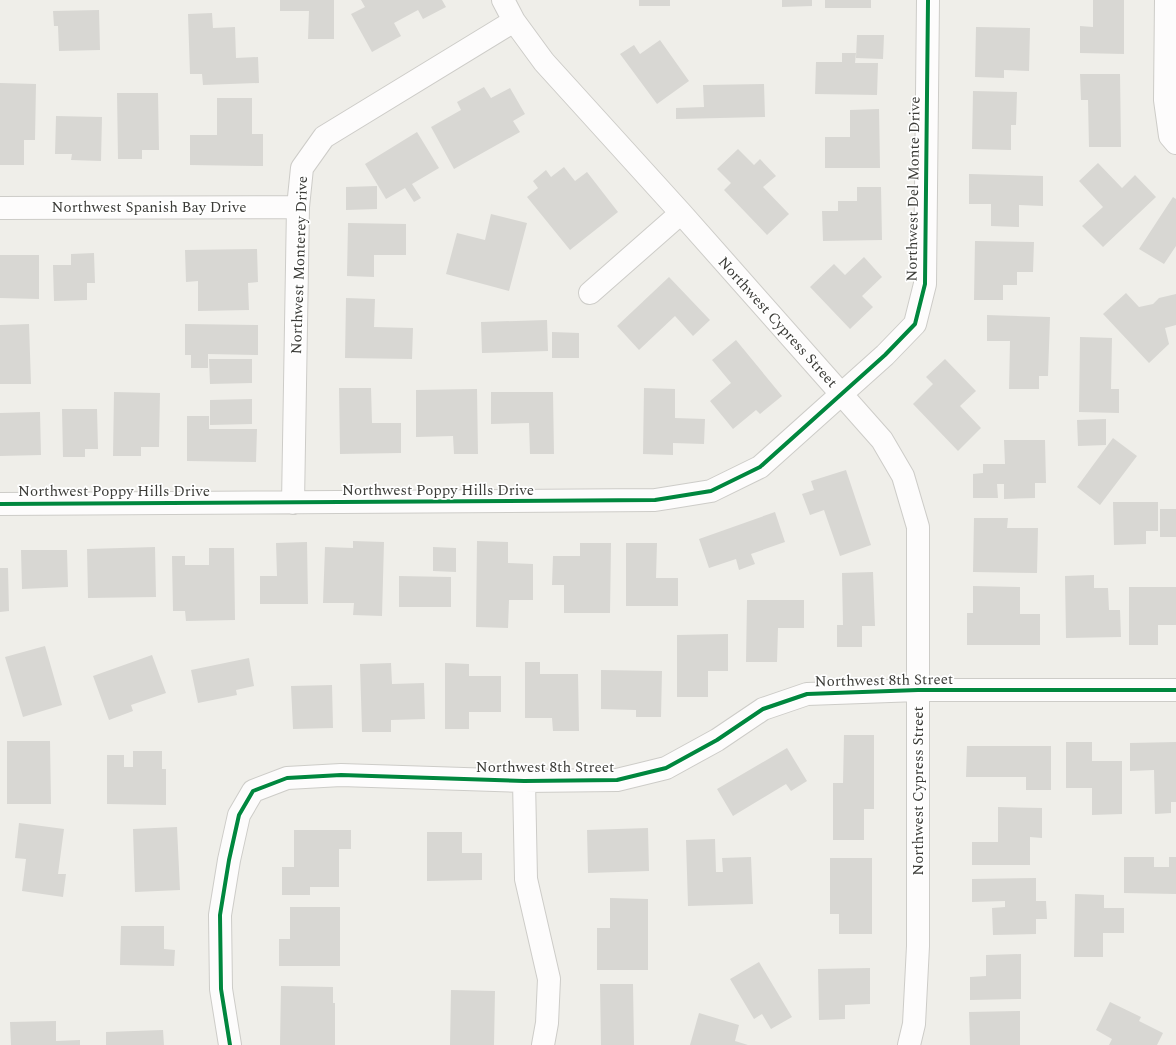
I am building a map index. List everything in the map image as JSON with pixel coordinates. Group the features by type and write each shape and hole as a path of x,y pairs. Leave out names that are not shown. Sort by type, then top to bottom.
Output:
{"street":[{"name":"Northwest Cypress Street","path":"503,0 514,21 544,62 681,213 882,440 903,476 918,527 918,946 914,1024 910,1045"},
{"name":"Northwest Del Monte Drive","path":"842,394 885,355 915,324 924,284 928,0"},
{"path":"1166,0 1165,100 1170,136 1176,143"},
{"name":"Northwest Monterey Drive","path":"293,503 298,207 302,168 324,138 514,21"},
{"name":"Northwest Spanish Bay Drive","path":"0,208 298,207"},
{"path":"590,293 681,213"},
{"name":"Northwest Poppy Hills Drive","path":"0,504 655,500 711,491 760,467 842,394"},
{"name":"Northwest 8th Street","path":"230,1045 221,989 220,915 229,860 239,814 253,791 287,778 341,775 524,781 617,780 666,768 717,740 763,708 808,694 918,690 1176,690"},
{"path":"524,781 526,879 549,979 547,1023 542,1045"}],"building":[{"path":"280,0 334,0 334,39 308,39 309,11 280,11"},
{"path":"361,0 442,0 446,7 423,19 418,10 394,23 401,36 372,52 351,14 365,7"},
{"path":"639,0 670,0 670,6 639,6"},
{"path":"782,0 812,0 812,6 782,7"},
{"path":"825,0 871,0 871,8 825,8"},
{"path":"1093,0 1124,0 1124,54 1080,53 1080,26 1093,27"},
{"path":"99,10 100,50 59,51 58,26 54,26 53,11"},
{"path":"212,13 213,28 235,27 236,58 258,57 259,83 203,85 202,74 190,74 188,14"},
{"path":"976,27 1030,28 1029,71 1004,70 1004,78 975,77"},
{"path":"857,35 884,35 883,59 856,58"},
{"path":"660,40 689,81 657,104 620,54 634,45 640,54"},
{"path":"842,53 856,53 855,63 878,63 877,95 815,94 816,62 842,62"},
{"path":"1080,74 1120,74 1121,147 1089,147 1088,100 1081,100"},
{"path":"0,83 36,84 35,140 24,140 24,165 0,165"},
{"path":"764,84 765,117 676,119 676,108 704,107 703,85"},
{"path":"484,87 491,98 510,88 525,114 513,121 520,132 454,169 431,127 461,110 457,102"},
{"path":"973,91 1017,92 1016,125 1011,125 1011,150 972,149"},
{"path":"117,93 158,93 159,150 142,150 142,159 118,159"},
{"path":"217,98 252,98 252,134 263,134 263,166 190,165 190,135 217,135"},
{"path":"879,109 880,168 825,168 825,137 850,137 850,110"},
{"path":"56,116 102,117 101,161 71,160 72,154 55,154"},
{"path":"417,132 439,168 412,184 421,198 414,202 405,188 386,199 365,164"},
{"path":"738,149 754,165 760,159 776,176 763,187 789,214 767,235 724,190 731,183 717,169"},
{"path":"1098,163 1122,188 1135,175 1156,197 1103,247 1082,226 1103,207 1079,181"},
{"path":"564,167 575,181 587,172 618,212 570,250 527,197 538,188 533,181 546,170 551,177"},
{"path":"969,174 1043,176 1043,206 1019,205 1019,227 991,226 991,204 969,204"},
{"path":"377,186 377,209 346,210 346,187"},
{"path":"857,187 881,187 882,240 823,241 822,211 838,211 838,201 857,201"},
{"path":"1173,197 1176,199 1176,246 1164,264 1139,249"},
{"path":"491,214 527,223 509,291 446,274 457,233 485,240"},
{"path":"348,223 406,224 406,255 374,255 374,277 347,276"},
{"path":"975,241 1034,242 1033,272 1017,272 1017,285 1003,285 1003,300 974,300"},
{"path":"257,249 258,282 248,283 249,310 198,311 198,281 186,282 185,250"},
{"path":"94,253 95,283 87,283 87,300 54,301 53,265 71,265 71,254"},
{"path":"0,255 39,255 39,299 0,298"},
{"path":"864,257 882,277 862,296 873,307 850,329 810,287 834,264 845,275"},
{"path":"669,277 710,320 693,336 675,316 639,350 617,326"},
{"path":"1126,293 1139,307 1153,304 1159,298 1176,294 1176,325 1165,328 1169,344 1149,363 1103,314"},
{"path":"346,298 375,299 374,327 413,328 412,359 345,358"},
{"path":"987,315 1050,317 1048,376 1039,376 1039,389 1009,389 1010,341 987,341"},
{"path":"547,320 548,351 482,353 481,322"},
{"path":"29,324 31,384 0,384 0,325"},
{"path":"185,324 258,325 258,355 208,354 208,368 191,368 191,355 185,355"},
{"path":"552,332 579,333 579,358 552,358"},
{"path":"1080,337 1112,338 1111,389 1119,389 1119,413 1079,412"},
{"path":"736,340 782,396 760,414 756,410 733,429 710,401 731,383 712,360"},
{"path":"209,359 252,359 252,383 210,384"},
{"path":"945,359 976,391 960,406 981,428 958,451 913,404 933,384 926,377"},
{"path":"339,388 371,388 372,423 401,423 401,453 340,454"},
{"path":"644,388 675,389 675,418 705,419 704,444 673,443 673,455 643,454"},
{"path":"477,389 478,454 454,454 453,436 416,437 416,390"},
{"path":"114,392 160,393 159,447 141,447 141,456 113,456"},
{"path":"491,392 553,392 554,454 530,454 529,423 491,424"},
{"path":"252,399 252,424 210,425 210,400"},
{"path":"62,409 97,409 98,449 85,449 85,457 63,457"},
{"path":"40,412 41,455 0,456 0,413"},
{"path":"187,416 209,416 209,429 257,429 256,462 187,461"},
{"path":"1106,419 1106,445 1078,446 1077,420"},
{"path":"1113,438 1137,456 1100,505 1077,487"},
{"path":"1004,440 1045,440 1046,483 1035,483 1035,498 1004,499 1004,484 997,484 998,498 973,498 973,474 983,473 983,464 1005,464"},
{"path":"846,470 871,545 840,556 824,510 810,515 802,494 814,490 811,481"},
{"path":"1113,502 1158,502 1158,531 1146,531 1146,544 1114,545"},
{"path":"1160,509 1176,509 1176,537 1160,537"},
{"path":"775,512 785,542 751,554 755,564 739,570 736,559 709,568 699,539"},
{"path":"974,518 1008,518 1007,528 1038,528 1037,573 973,572"},
{"path":"353,541 384,542 382,616 353,615 354,603 323,603 325,547 353,548"},
{"path":"477,541 508,542 508,563 533,564 533,600 509,600 508,628 476,627"},
{"path":"307,542 308,604 260,604 260,576 277,576 276,543"},
{"path":"580,543 611,543 610,613 564,613 564,585 552,585 553,556 580,556"},
{"path":"626,543 657,543 656,578 678,578 678,606 626,606"},
{"path":"155,547 156,597 88,598 87,549"},
{"path":"433,547 456,548 456,572 433,571"},
{"path":"209,548 234,548 235,620 186,621 185,611 173,611 172,556 185,556 185,565 209,565"},
{"path":"21,550 67,550 68,587 22,589"},
{"path":"0,568 8,568 9,611 0,612"},
{"path":"873,572 875,626 862,626 862,647 837,647 837,625 843,625 842,573"},
{"path":"1094,575 1094,588 1108,588 1109,610 1120,610 1121,637 1066,638 1065,576"},
{"path":"399,576 451,577 451,607 399,607"},
{"path":"973,586 1020,587 1020,614 1040,614 1040,645 967,645 967,613 973,613"},
{"path":"1129,587 1176,587 1176,625 1158,625 1158,645 1129,645"},
{"path":"747,600 804,600 804,628 778,628 777,662 746,662"},
{"path":"728,634 728,671 708,671 708,697 677,697 677,635"},
{"path":"45,646 62,705 23,717 5,657"},
{"path":"152,655 166,693 131,705 133,711 109,720 93,676"},
{"path":"249,658 254,686 236,690 237,695 198,703 191,670"},
{"path":"525,662 540,662 540,674 578,674 579,731 553,731 552,718 525,718"},
{"path":"391,663 392,684 424,683 425,719 391,720 391,732 362,732 360,664"},
{"path":"445,663 469,664 469,676 501,676 501,712 469,712 469,729 445,729"},
{"path":"601,670 662,671 661,717 636,717 636,710 601,709"},
{"path":"332,685 333,728 293,729 291,686"},
{"path":"844,735 874,735 874,809 864,809 864,840 833,840 833,783 843,783"},
{"path":"7,741 50,741 51,804 7,804"},
{"path":"1066,742 1092,742 1092,761 1122,761 1122,814 1092,815 1092,788 1066,788"},
{"path":"1176,742 1176,802 1171,802 1171,813 1155,814 1154,770 1130,771 1130,743"},
{"path":"967,746 1051,746 1051,790 1026,790 1026,777 966,777"},
{"path":"787,748 807,781 791,791 786,784 733,816 717,789"},
{"path":"133,751 162,751 162,769 166,769 166,805 107,804 107,755 124,755 124,767 133,767"},
{"path":"998,807 1042,808 1042,838 1030,837 1030,865 972,865 972,842 998,842"},
{"path":"19,823 64,829 58,874 66,874 63,897 22,891 26,859 15,858"},
{"path":"177,827 180,890 135,892 133,829"},
{"path":"648,828 649,871 588,873 587,830"},
{"path":"294,830 351,830 351,849 339,849 339,887 310,887 310,895 282,895 282,867 294,867"},
{"path":"427,832 462,832 462,853 482,853 482,880 427,881"},
{"path":"715,839 716,872 723,872 722,858 751,857 753,904 688,906 686,840"},
{"path":"1124,857 1154,857 1154,867 1169,867 1169,857 1176,857 1176,894 1124,893"},
{"path":"830,858 872,858 872,934 839,934 839,914 830,914"},
{"path":"1036,878 1036,901 1046,901 1047,919 1036,919 1036,934 993,935 992,908 1005,907 1005,901 972,902 972,879"},
{"path":"1075,894 1104,895 1104,908 1124,908 1124,933 1103,933 1103,957 1074,957"},
{"path":"610,898 648,899 648,970 597,970 597,928 610,928"},
{"path":"290,907 340,907 340,966 279,966 279,939 290,939"},
{"path":"121,926 164,926 164,949 175,950 174,966 120,965"},
{"path":"1021,954 1021,999 970,1000 970,977 986,976 986,955"},
{"path":"759,962 792,1017 771,1029 762,1014 754,1019 730,979"},
{"path":"870,968 870,1004 845,1005 845,1019 819,1020 818,969"},
{"path":"600,984 633,984 634,1045 601,1045"},
{"path":"281,986 333,987 333,1003 335,1003 335,1045 280,1045"},
{"path":"451,990 495,991 494,1045 450,1045"},
{"path":"1110,1002 1141,1017 1139,1021 1163,1033 1157,1045 1109,1045 1112,1039 1096,1030"},
{"path":"1020,1011 1020,1045 970,1045 969,1012"},
{"path":"699,1013 739,1025 735,1041 748,1045 690,1045"},
{"path":"56,1021 56,1041 80,1040 80,1045 11,1045 10,1022"},
{"path":"163,1030 164,1045 106,1045 106,1032"}],"cycle path":[{"path":"0,504 655,500 711,491 760,467 885,355 915,324 925,284 928,0"},
{"path":"230,1045 221,989 220,915 229,860 239,815 253,791 287,778 341,775 524,781 617,780 666,768 717,740 763,709 807,694 918,690 1176,690"}]}
